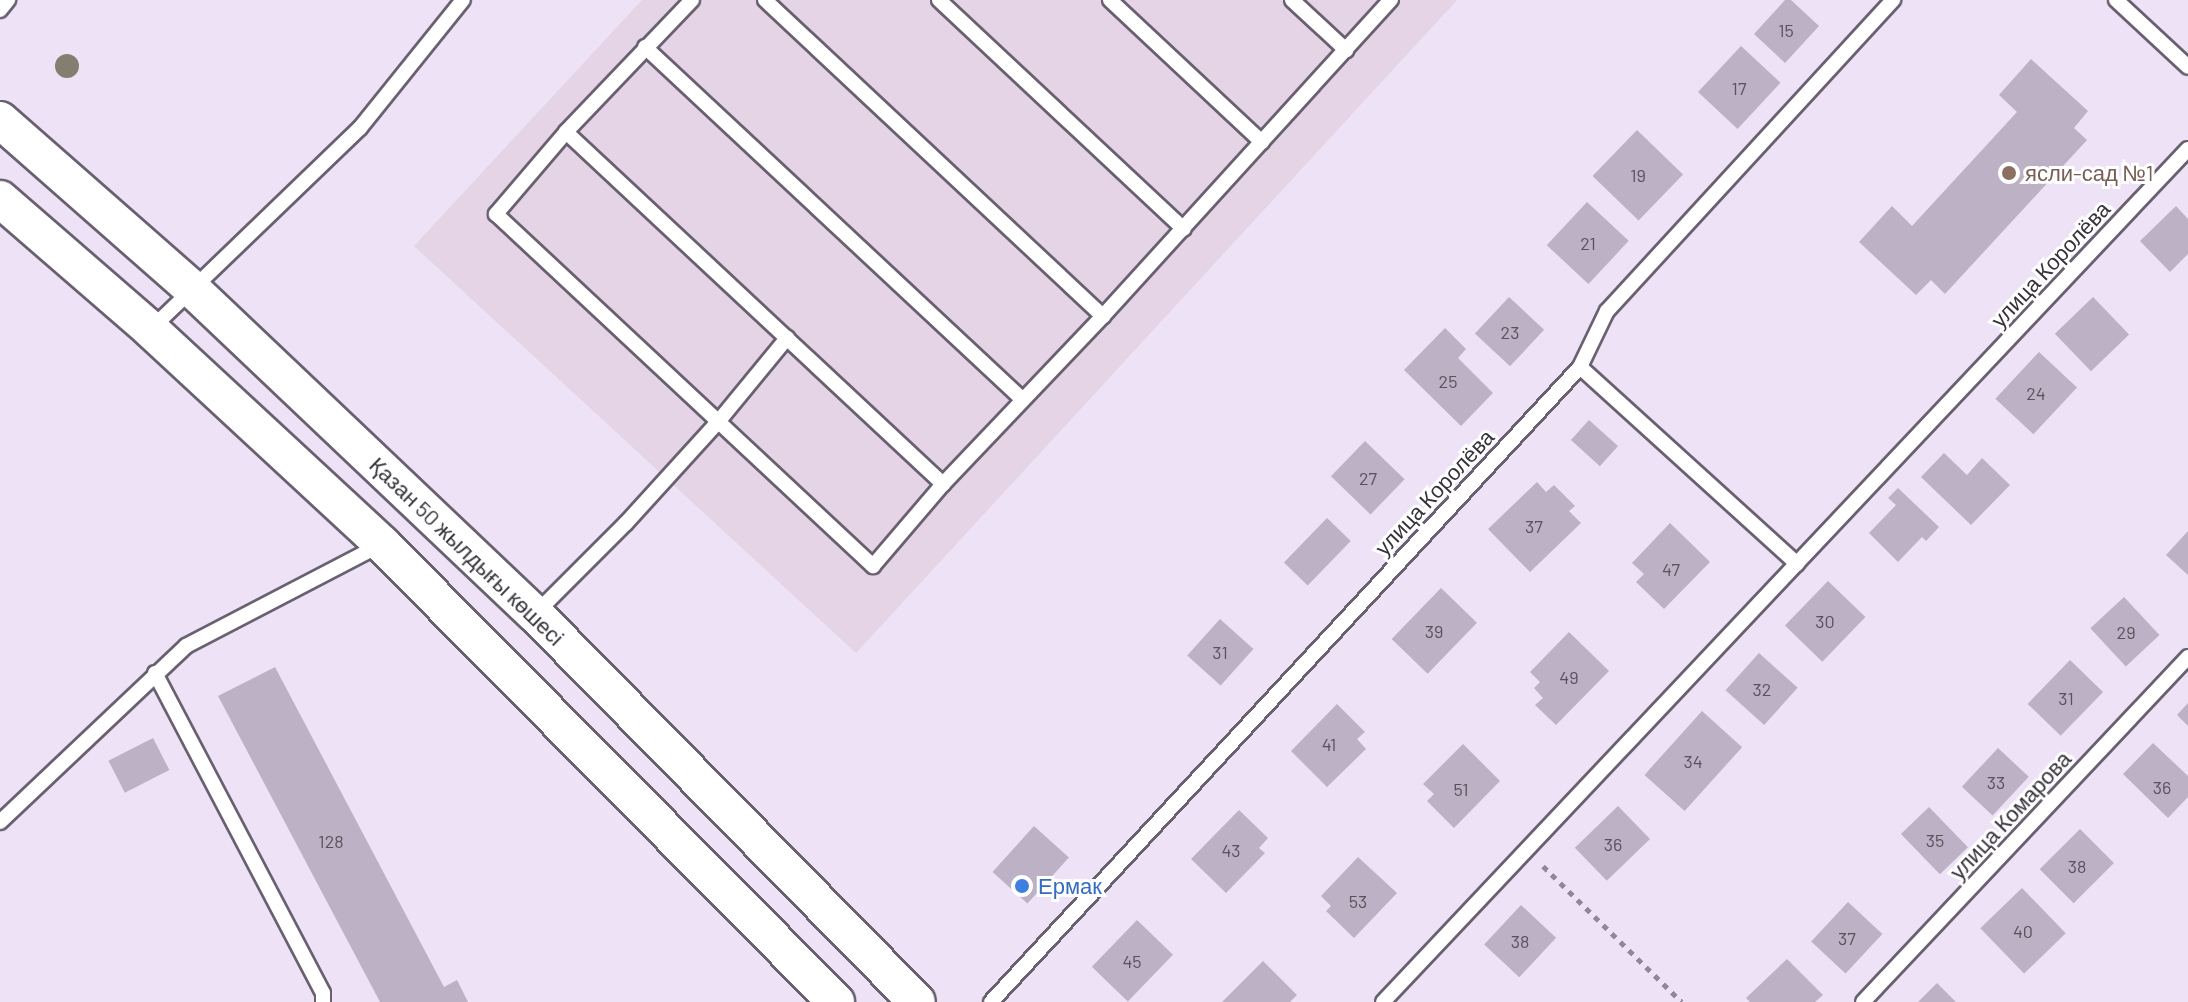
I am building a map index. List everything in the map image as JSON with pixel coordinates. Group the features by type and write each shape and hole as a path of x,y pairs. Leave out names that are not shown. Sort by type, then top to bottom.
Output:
{"street":[{"name":"Қазан 50 жылдығы көшесі","path":"0,120 191,288 535,614 917,1002"},
{"path":"0,199 151,330 382,544 836,1002"}],"lane":[{"path":"0,10 8,0"},
{"path":"151,330 191,288 360,128 463,0"},
{"path":"692,0 566,132 496,214 873,566 943,484 1184,229 1391,0"},
{"path":"765,0 1103,316"},
{"path":"939,0 1184,229"},
{"path":"1110,0 1262,142"},
{"path":"1292,0 1346,50"},
{"name":"улица Королёва","path":"991,1002 1580,367 1607,311 1893,0"},
{"path":"2116,0 2188,67"},
{"path":"645,47 1022,399"},
{"path":"566,132 943,484"},
{"name":"улица Королёва","path":"1383,1002 2188,149"},
{"path":"535,614 626,523 718,422 787,338"},
{"path":"1580,367 1797,564"},
{"path":"0,822 186,646 382,544"},
{"name":"улица Комарова","path":"1863,1002 2188,657"},
{"path":"155,673 323,993 323,1002"}],"path":[{"path":"1528,851 1682,1002"}],"shaded area":[{"path":"642,0 1457,0 856,653 414,246"}],"building":[{"path":"1785,0 1791,0 1819,26 1785,63 1754,34"},
{"path":"1741,46 1780,83 1738,129 1698,92"},
{"name":"ясли-сад №1","path":"2031,59 2088,111 2074,128 2087,140 1945,294 1931,280 1916,295 1859,242 1892,206 1912,226 2017,112 1999,95"},
{"path":"1637,130 1683,174 1639,220 1593,176"},
{"path":"1587,202 1629,241 1588,284 1547,245"},
{"path":"2176,206 2188,219 2188,254 2170,272 2140,241"},
{"path":"1509,297 1544,330 1510,366 1475,334"},
{"path":"2093,297 2129,334 2091,371 2055,334"},
{"path":"1445,328 1466,349 1458,358 1493,393 1461,426 1404,370"},
{"path":"2039,352 2077,387 2033,434 1995,399"},
{"path":"1589,420 1618,446 1600,466 1571,440"},
{"path":"1365,441 1405,479 1371,514 1331,476"},
{"path":"1944,453 1967,475 1982,458 2010,485 1971,525 1921,477"},
{"path":"1537,482 1546,492 1554,485 1575,506 1569,511 1581,523 1530,572 1488,529"},
{"path":"1898,488 1939,527 1926,541 1922,537 1898,562 1869,533 1896,505 1888,498"},
{"path":"1327,518 1351,541 1308,586 1284,563"},
{"path":"1670,523 1710,562 1664,609 1636,582 1644,574 1632,563"},
{"path":"2188,531 2188,575 2166,555"},
{"path":"1828,581 1865,617 1822,662 1785,626"},
{"path":"1441,588 1477,623 1428,674 1392,639"},
{"path":"2124,597 2159,635 2126,666 2090,628"},
{"path":"1220,619 1253,649 1221,686 1187,655"},
{"path":"1569,632 1609,671 1556,725 1535,705 1543,698 1534,688 1540,682 1530,672"},
{"path":"1759,653 1798,688 1764,725 1726,690"},
{"path":"2070,660 2103,692 2061,736 2028,704"},
{"path":"275,667 444,987 457,980 468,1002 380,1002 218,696"},
{"path":"2188,703 2188,726 2177,715"},
{"path":"1337,704 1365,732 1357,739 1366,749 1327,787 1291,751"},
{"path":"1702,711 1742,747 1685,811 1644,775"},
{"path":"153,738 169,770 125,793 108,761"},
{"path":"2153,743 2188,776 2188,797 2168,818 2123,774"},
{"path":"1463,744 1500,781 1454,828 1427,801 1434,794 1423,784"},
{"path":"1998,748 2029,777 1993,815 1962,787"},
{"path":"1618,806 1650,839 1607,881 1575,848"},
{"path":"1929,807 1968,847 1940,874 1901,834"},
{"path":"1239,810 1268,838 1259,848 1265,853 1226,893 1191,859"},
{"path":"1034,826 1069,857 1027,904 993,872"},
{"path":"2080,829 2114,863 2074,903 2040,869"},
{"path":"1358,857 1397,893 1354,938 1326,911 1331,906 1321,896"},
{"path":"2022,888 2066,933 2024,974 1980,928"},
{"path":"1848,902 1882,934 1846,974 1811,941"},
{"path":"1521,905 1556,938 1519,977 1484,944"},
{"path":"1137,920 1173,955 1128,1001 1092,967"},
{"path":"1787,959 1823,995 1815,1002 1750,1002 1746,998"},
{"path":"1263,961 1297,995 1290,1002 1222,1002"},
{"path":"1937,983 1956,1002 1918,1002"}],"place":[{"name":"ясли-сад №1","path":"2009,173"},
{"name":"Ермак","path":"1022,886"}]}
